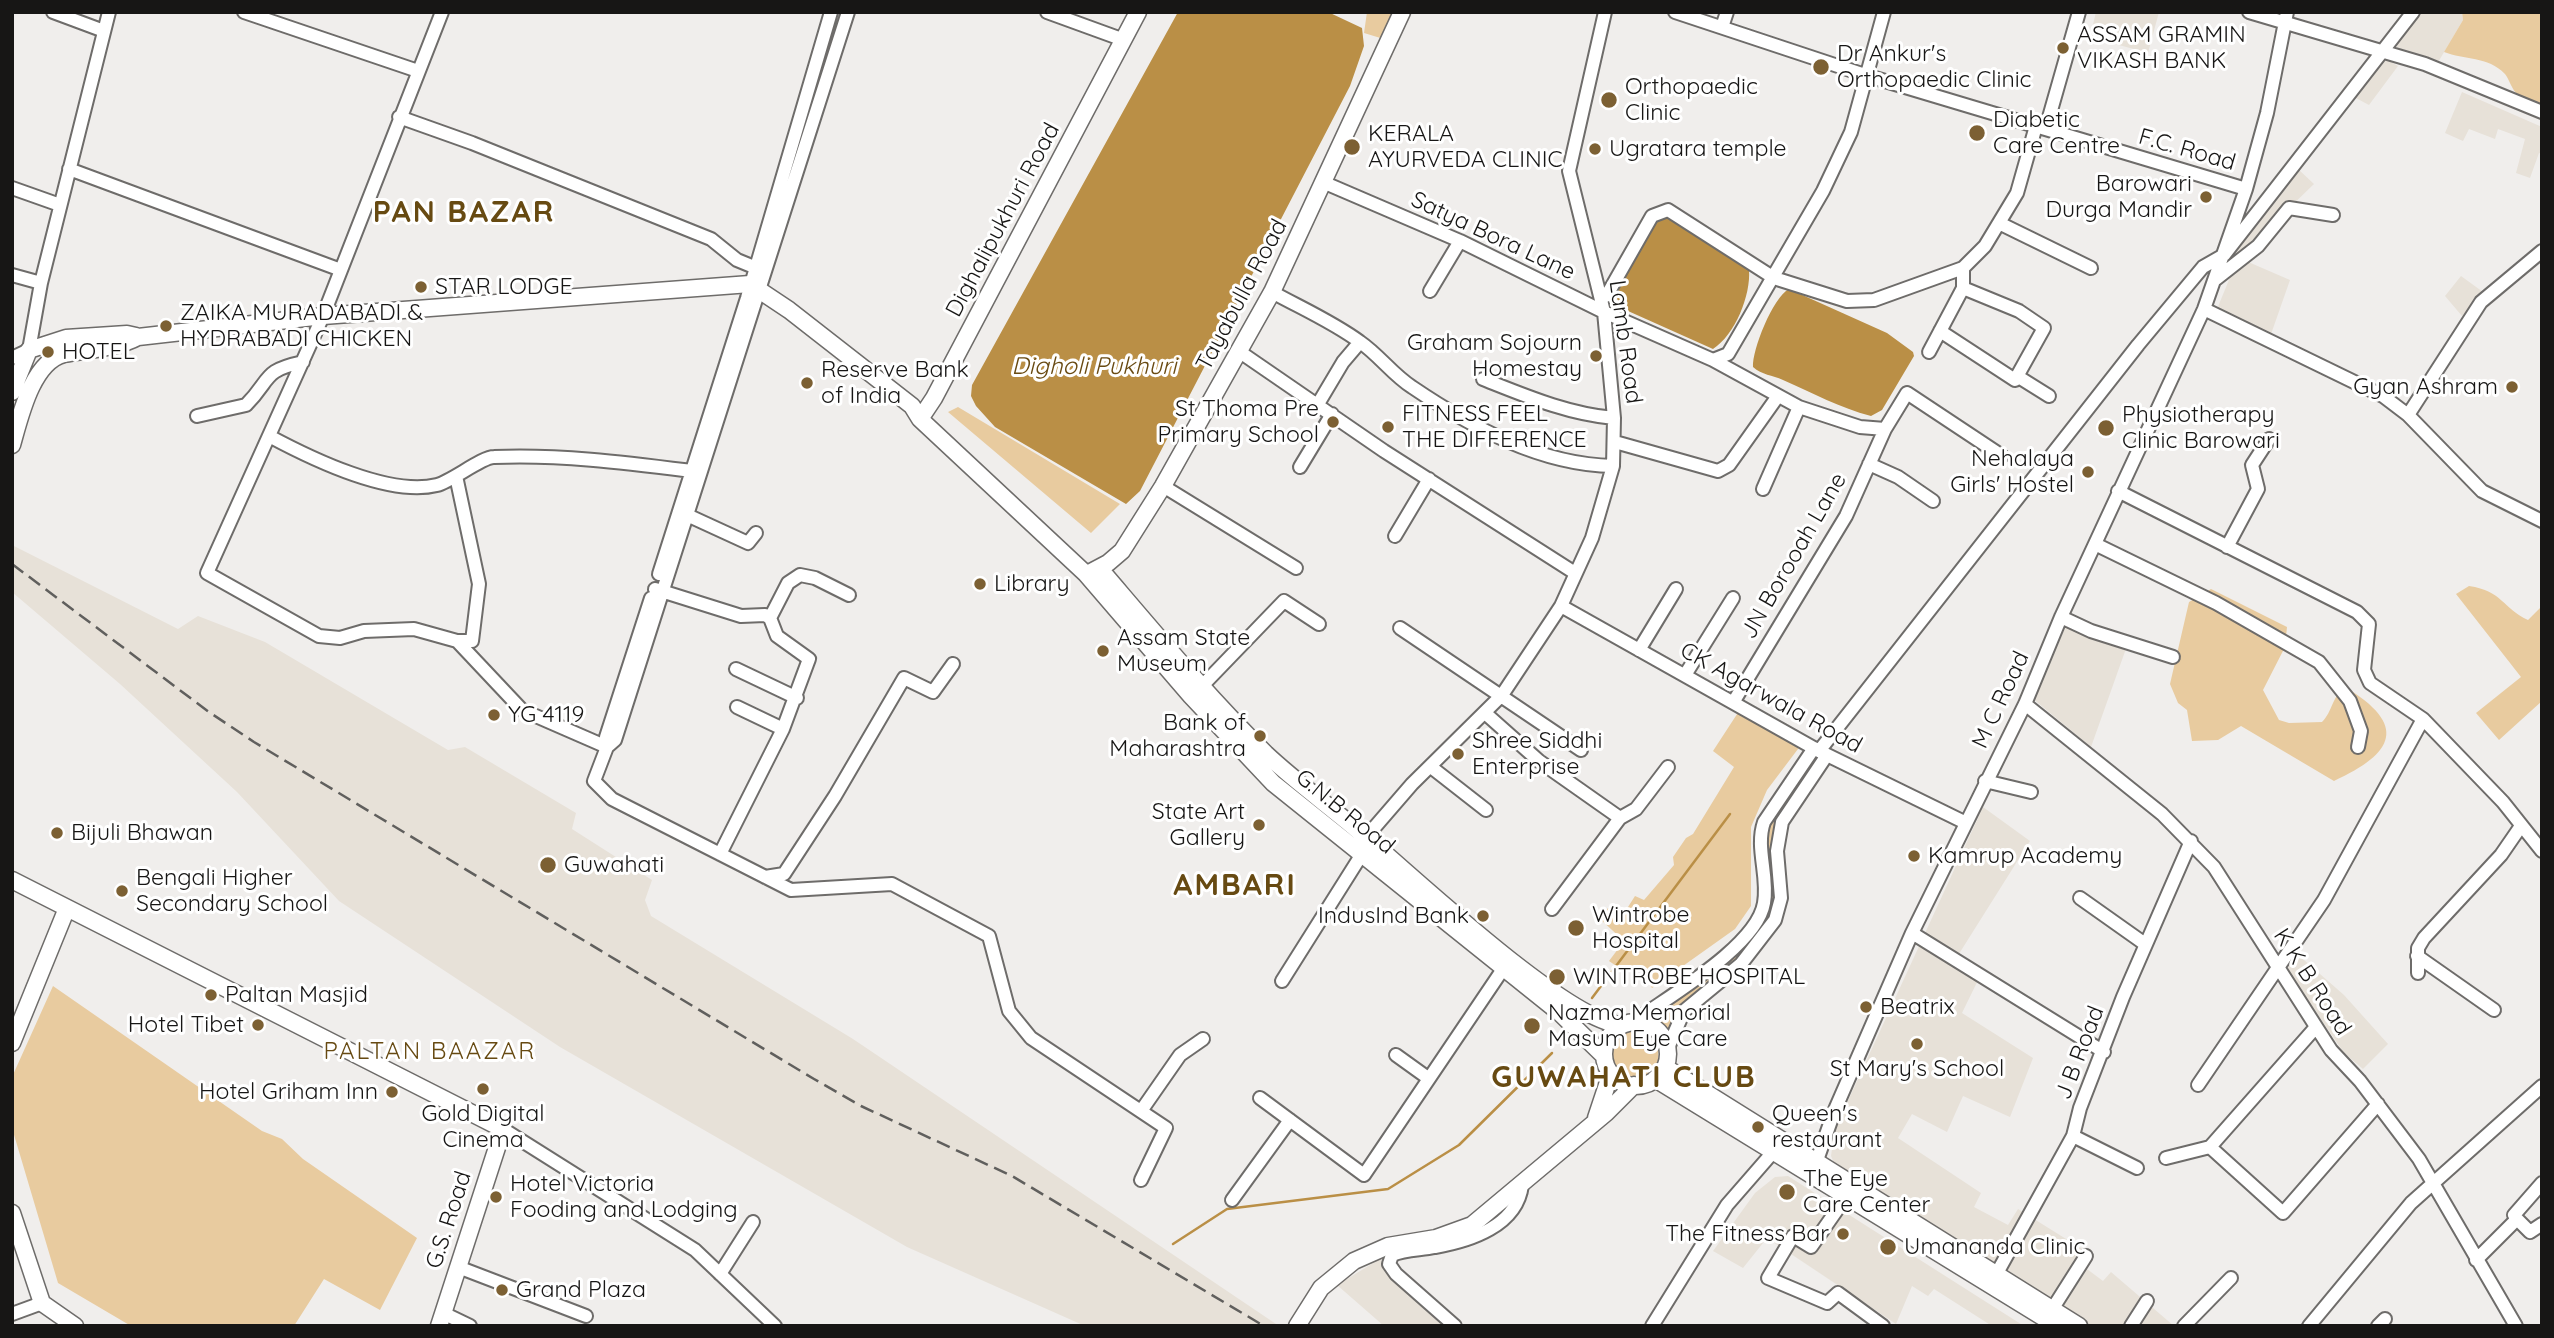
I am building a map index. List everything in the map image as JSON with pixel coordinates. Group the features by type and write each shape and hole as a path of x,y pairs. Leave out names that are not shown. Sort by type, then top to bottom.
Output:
{"main road":[{"name":"Dighalipukhuri Road","path":"919,412 1138,12"},
{"name":"Tayabulla Road","path":"1093,571 1122,551 1163,486 1240,352 1325,183 1402,12"},
{"path":"12,445 37,376 53,358 132,340 323,316 755,287 919,412 1093,571"},
{"path":"12,392 16,363 29,350 66,338 127,334 132,340"},
{"name":"G.N.B Road","path":"1093,571 1268,755 1361,847 1503,969 1573,1025 1604,1055"},
{"name":"G.N.B Road","path":"1093,571 1192,696 1273,783 1519,967 1590,1016 1605,1023 1628,1023"},
{"path":"12,880 503,1129"},
{"path":"12,1043 67,908"},
{"path":"1297,1326 1321,1288 1354,1261 1388,1246 1455,1233 1522,1185 1634,1085 1660,1073 1667,1050 1665,1041 1654,1028 1628,1023 1608,1038 1604,1055 1611,1073 1618,1080 1634,1085"},
{"path":"1596,1118 1611,1073"},
{"path":"1660,1073 1816,1163 2079,1326"},
{"path":"1660,1073 1846,1197 2057,1326"},
{"name":"G.S. Road","path":"441,1319 503,1129"},
{"path":"12,1213 42,1303 75,1326"}],"street":[{"path":"53,12 104,31"},
{"path":"29,350 41,283 109,12"},
{"path":"244,12 418,71"},
{"path":"442,12 323,316 206,573 319,636 340,638 364,631 414,629 457,641 472,641 479,584 456,476"},
{"path":"831,12 754,267 755,287 687,515 606,737 607,747 594,781 606,794 791,890 892,884 989,936 1009,1011 1031,1038 1167,1128 1141,1180"},
{"path":"658,590 692,471 848,12"},
{"path":"1047,12 1124,40"},
{"name":"Lamb Road","path":"1282,981 1361,847 1431,767 1502,695 1561,606 1592,538 1613,466 1614,418 1604,312 1569,171 1605,12"},
{"name":"F.C. Road","path":"1675,12 1865,75 2246,189"},
{"path":"1722,27 1727,12"},
{"path":"1713,360 1728,354 1826,185 1851,132 1884,12"},
{"path":"1601,299 1607,295 1652,216 1668,210 1774,278 1861,303 1964,268 2001,224 2017,193 2079,12"},
{"path":"2249,12 2263,17 2286,18 2471,81 2542,112"},
{"path":"1628,1023 1727,953 1749,931 1764,906 1760,833 1764,822 2138,345 2203,267 2224,255 2413,12"},
{"path":"2224,255 2267,113 2286,18"},
{"path":"399,117 472,143 711,239 737,260 754,267"},
{"path":"69,169 341,270"},
{"name":"Satya Bora Lane","path":"1325,183 1460,241 1604,312 1713,360 1799,407 1860,427 1885,429"},
{"path":"12,188 60,205"},
{"path":"2216,279 2258,246 2289,208 2333,215"},
{"path":"2001,224 2091,268"},
{"path":"1430,291 1460,241"},
{"path":"2408,415 2481,302 2542,251"},
{"name":"M C Road","path":"1816,1163 1834,1112 1912,933 1964,822 2025,704 2118,491 2204,309 2224,255"},
{"path":"1928,352 1963,288 1964,268"},
{"path":"12,275 41,283"},
{"path":"1940,331 2015,380 2044,328 2020,311 1963,288"},
{"path":"1272,292 1360,342 1410,386 1481,427 1539,454 1582,466 1613,466"},
{"path":"2204,309 2373,390 2408,415 2482,491 2542,521"},
{"path":"1318,404 1343,362 1360,342"},
{"path":"1240,352 1575,573"},
{"path":"1728,354 1734,371"},
{"path":"197,416 246,405 267,374 282,366 303,362"},
{"path":"2017,376 2049,396"},
{"path":"1483,379 1536,401 1591,416 1614,418"},
{"name":"JN Borooah Lane","path":"1734,701 1846,516 1885,429 1907,393 2002,456"},
{"path":"1615,442 1718,471 1729,465 1778,396"},
{"path":"1763,489 1799,407"},
{"path":"1300,467 1332,414"},
{"path":"270,436 308,456 353,474 398,485 436,486 490,457 600,460 692,471"},
{"path":"2227,547 2258,489 2252,465 2269,439"},
{"path":"1869,464 1898,477 1933,501"},
{"path":"1395,536 1429,479"},
{"path":"1163,486 1296,568"},
{"path":"2118,491 2357,612 2369,624 2364,670 2370,683 2423,719 2542,851"},
{"path":"687,515 723,529 742,542 748,543 755,533"},
{"path":"2095,544 2216,603 2319,662 2350,701 2361,732 2358,747"},
{"path":"770,618 788,583 800,575 816,578 849,595"},
{"path":"1639,650 1676,589"},
{"path":"658,590 741,616 758,613 770,618 777,636 809,659 797,698 783,729 720,854"},
{"path":"1685,675 1733,598"},
{"path":"1202,686 1284,601 1318,624"},
{"name":"CK Agarwala Road","path":"1561,606 1734,701 1820,752 1964,822"},
{"path":"2062,617 2091,631 2173,657"},
{"path":"1400,628 1581,750"},
{"path":"457,641 522,710 607,747"},
{"path":"764,877 784,874 835,796 904,678 933,692 953,664"},
{"path":"736,669 797,698"},
{"name":"K K B Road","path":"2025,704 2162,814 2214,867 2331,1050 2378,1104 2419,1160 2516,1326"},
{"path":"737,707 783,729"},
{"path":"1485,713 1539,761 1620,818"},
{"path":"2198,1085 2324,900 2423,719"},
{"path":"1667,1050 1684,1011 1741,964 1774,920 1781,898 1777,850 1782,822 1820,752"},
{"path":"1431,767 1486,810"},
{"path":"1552,909 1620,818 1636,809 1668,767"},
{"path":"1985,781 2005,788 2031,792"},
{"path":"2418,974 2417,956 2424,938 2501,855 2521,826"},
{"name":"J B Road","path":"1997,1273 2073,1136 2080,1108 2191,841"},
{"path":"2080,898 2146,944"},
{"path":"1912,933 2104,1052"},
{"path":"2417,956 2494,1010"},
{"path":"1260,1098 1364,1175 1503,969"},
{"path":"2166,1157 2210,1147 2316,1027"},
{"path":"1141,1111 1180,1055 1203,1039"},
{"path":"1396,1055 1429,1077"},
{"path":"2309,1326 2388,1228 2542,1086"},
{"path":"2210,1147 2283,1213 2378,1104"},
{"path":"1232,1200 1290,1120"},
{"path":"503,1129 695,1250 773,1325"},
{"path":"2073,1136 2137,1168"},
{"path":"1652,1326 1727,1205 1774,1151"},
{"path":"2542,1183 2514,1215 2530,1232 2542,1224"},
{"path":"1455,1326 1396,1274 1389,1264 1392,1255 1436,1247 1485,1233 1512,1210 1518,1202 1522,1185"},
{"path":"1846,1197 1811,1247 1793,1237 1768,1278 1827,1303 1838,1293 1883,1326"},
{"path":"2476,1260 2517,1219"},
{"path":"720,1274 752,1222"},
{"path":"2053,1308 2086,1256"},
{"path":"457,1267 586,1316"},
{"path":"2184,1326 2231,1278"},
{"path":"2131,1326 2147,1301"},
{"path":"12,1314 42,1303"},
{"path":"441,1319 470,1326"}],"shaded area":[{"path":"1367,12 1396,12 1387,40 1364,33"},
{"path":"2096,12 2159,12 2148,53 2090,37"},
{"path":"2418,12 2462,12 2463,20 2437,64 2397,47 2395,42"},
{"path":"2462,12 2542,12 2542,113 2518,96 2505,74 2498,68 2484,61 2444,52 2463,20"},
{"path":"2382,57 2398,66 2369,105 2354,97"},
{"path":"2462,92 2542,127 2542,154 2539,153 2530,178 2516,173 2525,139 2498,129 2495,139 2469,129 2463,141 2445,133"},
{"path":"2298,169 2314,184 2282,215 2246,261 2290,280 2270,337 2215,314 2233,270 2232,247"},
{"path":"2461,276 2483,292 2462,316 2445,296"},
{"path":"958,407 1120,504 1091,533 948,412"},
{"path":"12,545 178,629 198,616 265,642 448,750 465,747 576,813 572,829 652,880 645,900 651,916 853,1039 1279,1326 1085,1326 907,1247 560,1047 339,901 237,792 120,684 12,592"},
{"path":"2469,586 2496,596 2528,620 2542,606 2542,701 2499,740 2476,713 2521,677 2456,594"},
{"path":"2211,589 2287,627 2285,647 2263,690 2279,720 2289,723 2322,722 2337,695 2345,687 2365,701 2385,726 2386,738 2381,749 2370,760 2334,781 2241,726 2218,740 2192,741 2187,710 2178,703 2170,684 2189,602"},
{"path":"2067,624 2128,643 2091,747 2032,698"},
{"path":"1741,708 1801,745 1767,790 1751,827 1751,906 1735,929 1652,988 1639,966 1625,972 1609,961 1624,941 1600,919 1608,908 1621,918 1635,896 1644,900 1674,865 1673,857 1686,838 1693,834 1734,767 1713,751"},
{"path":"1813,764 1817,764 1781,816 1773,836 1776,892 1773,917 1735,963 1696,991 1667,1031 1651,1017 1711,970 1742,950 1766,919 1772,895 1765,842 1768,829"},
{"path":"1983,807 2030,841 1957,957 1983,970 1962,1013 2033,1058 2010,1117 1963,1096 1947,1132 1912,1114 1898,1138 1981,1193 1974,1207 2008,1225 2018,1209 2087,1252 2079,1263 2103,1281 2111,1272 2174,1326 2085,1326 1834,1163 1831,1156 1835,1129"},
{"path":"2296,953 2344,995 2388,1044 2363,1069 2344,1053 2289,973 2288,967"},
{"path":"53,986 262,1131 282,1139 303,1159 417,1238 380,1310 324,1279 294,1326 131,1326 58,1283 12,1128 12,1077"},
{"path":"1625,1029 1637,1030 1658,1048 1659,1065 1649,1076 1638,1079 1627,1076 1610,1058 1608,1047 1613,1037"},
{"path":"1788,1176 2024,1326 1992,1326 1934,1289 1928,1296 1912,1286 1896,1324 1767,1238 1743,1268 1713,1251 1755,1193 1775,1177"},
{"path":"1380,1259 1412,1292 1454,1326 1384,1326 1337,1285"}],"water":[{"name":"Digholi Pukhuri","path":"1178,12 1328,12 1362,28 1364,46 1350,86 1140,491 1126,504 995,427 976,406 971,396 972,385"},
{"path":"1667,217 1749,270 1747,291 1740,314 1728,334 1713,349 1628,311 1617,299 1619,286 1655,222"},
{"path":"1789,289 1887,333 1913,352 1914,356 1882,410 1871,416 1860,413 1753,367 1756,349 1770,313 1776,302"}],"waterway":[{"path":"1592,998 1730,814"},
{"path":"1173,1244 1227,1209 1388,1189 1459,1145 1552,1053"}],"railway":[{"path":"12,564 209,712 254,742 814,1079 861,1106 1012,1176 1264,1326"}],"place":[{"name":"ASSAM GRAMIN VIKASH BANK","path":"2063,48"},
{"name":"Dr Ankur's Orthopaedic Clinic","path":"1821,67"},
{"name":"Orthopaedic Clinic","path":"1609,100"},
{"name":"Diabetic Care Centre","path":"1977,133"},
{"name":"KERALA AYURVEDA CLINIC","path":"1352,147"},
{"name":"Ugratara temple","path":"1595,149"},
{"name":"Barowari Durga Mandir","path":"2206,197"},
{"name":"STAR LODGE","path":"421,287"},
{"name":"ZAIKA MURADABADI & HYDRABADI CHICKEN","path":"166,326"},
{"name":"HOTEL","path":"48,352"},
{"name":"Graham Sojourn Homestay","path":"1596,356"},
{"name":"Reserve Bank of India","path":"807,383"},
{"name":"Gyan Ashram","path":"2512,387"},
{"name":"St Thoma Pre Primary School","path":"1333,422"},
{"name":"FITNESS FEEL THE DIFFERENCE","path":"1388,427"},
{"name":"Physiotherapy Clinic Barowari","path":"2106,428"},
{"name":"Nehalaya Girls' Hostel","path":"2088,472"},
{"name":"Library","path":"980,584"},
{"name":"Assam State Museum","path":"1103,651"},
{"name":"YG 4119","path":"494,715"},
{"name":"Bank of Maharashtra","path":"1260,736"},
{"name":"Shree Siddhi Enterprise","path":"1458,754"},
{"name":"State Art Gallery","path":"1259,825"},
{"name":"Bijuli Bhawan","path":"57,833"},
{"name":"Kamrup Academy","path":"1914,856"},
{"name":"Guwahati","path":"548,865"},
{"name":"Bengali Higher Secondary School","path":"122,891"},
{"name":"IndusInd Bank","path":"1483,916"},
{"name":"Wintrobe Hospital","path":"1576,928"},
{"name":"WINTROBE HOSPITAL","path":"1557,977"},
{"name":"Paltan Masjid","path":"211,995"},
{"name":"Beatrix","path":"1866,1007"},
{"name":"Hotel Tibet","path":"258,1025"},
{"name":"Nazma Memorial Masum Eye Care","path":"1532,1026"},
{"name":"St Mary's School","path":"1917,1044"},
{"name":"Gold Digital Cinema","path":"483,1089"},
{"name":"Hotel Griham Inn","path":"392,1092"},
{"name":"Queen's restaurant","path":"1758,1127"},
{"name":"The Eye Care Center","path":"1787,1192"},
{"name":"Hotel Victoria Fooding and Lodging","path":"496,1197"},
{"name":"The Fitness Bar","path":"1843,1234"},
{"name":"Umananda Clinic","path":"1888,1247"},
{"name":"Grand Plaza","path":"502,1290"}],"district":[{"name":"PAN BAZAR","path":"464,213"},
{"name":"AMBARI","path":"1235,886"},
{"name":"PALTAN BAAZAR","path":"430,1052"},
{"name":"GUWAHATI CLUB","path":"1624,1078"}]}
